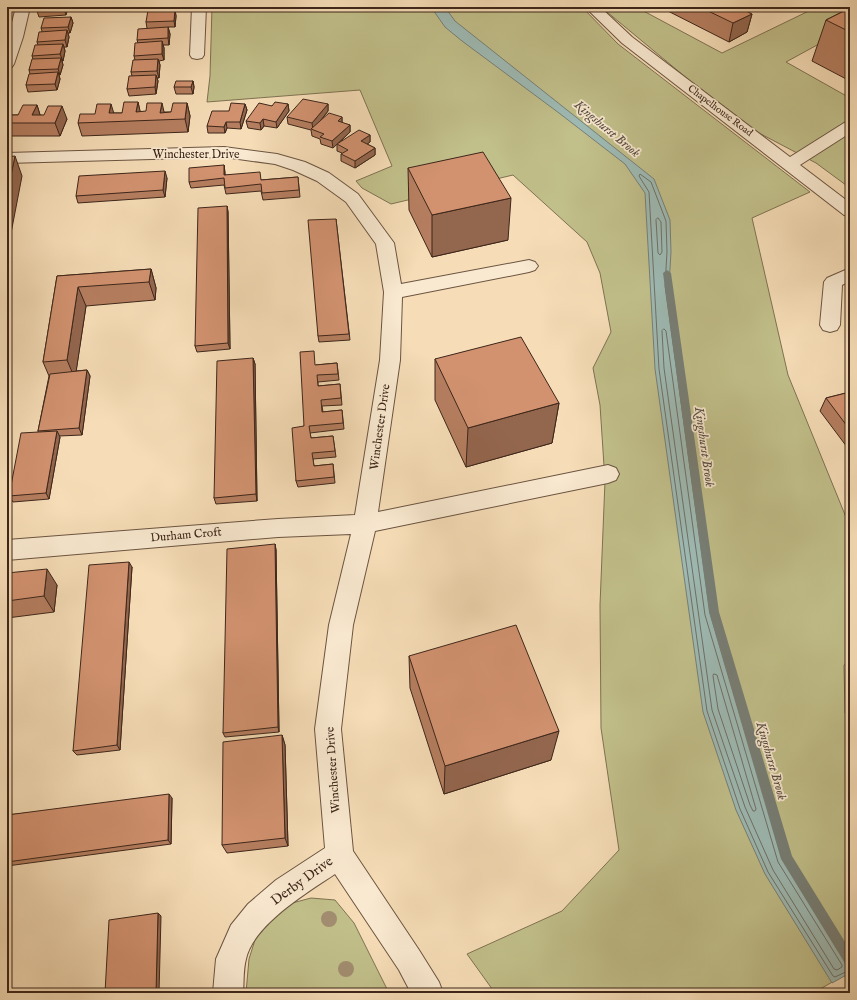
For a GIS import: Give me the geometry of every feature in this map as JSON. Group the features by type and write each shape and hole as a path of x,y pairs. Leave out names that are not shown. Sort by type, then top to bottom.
{"street":[{"path":"7,64 11,38 23,7"},
{"path":"197,54 200,7"},
{"name":"Chapelhouse Road","path":"592,7 627,40 850,211"},
{"path":"790,164 850,126"},
{"name":"Winchester Drive","path":"7,158 224,152 277,159 299,166 323,177 352,198 385,243 393,292 390,360 365,524 341,625 328,730 339,855 409,960 428,993"},
{"path":"393,292 529,266"},
{"path":"830,325 833,282 850,274"},
{"name":"Durham Croft","path":"7,550 278,528 365,524 608,474"},
{"name":"Derby Drive","path":"228,993 231,959 241,935 258,914 286,890 339,855"}],"shaded area":[{"path":"212,7 582,7 618,44 810,192 752,218 788,375 850,527 850,662 844,665 845,713 850,719 850,972 813,993 495,993 467,954 562,911 619,850 601,728 600,605 605,481 600,405 593,368 611,332 600,273 587,242 513,175 391,204 362,188 356,181 392,166 360,90 207,102 210,76"},
{"path":"601,7 636,7 722,53 817,7 850,7 850,27 786,62 850,98 850,188 816,163 759,133 689,80"},
{"path":"311,898 335,900 354,923 389,993 246,993 249,959 259,927 281,906"}],"water":[{"path":"431,7 445,7 455,21 654,179 670,220 671,252 669,285 714,612 787,859 850,961 850,973 832,983 765,874 736,810 703,712 655,369 645,193 625,164 462,41 445,27"}],"building":[{"path":"38,7 65,7 64,9 37,11"},
{"path":"700,7 738,7 752,14 733,23"},
{"path":"850,8 850,32 826,20"},
{"path":"175,9 174,21 146,22 148,10"},
{"path":"71,17 68,27 41,28 44,18"},
{"path":"168,27 168,38 137,40 138,29"},
{"path":"67,30 65,40 37,42 39,32"},
{"path":"162,41 162,54 134,56 135,43"},
{"path":"63,44 60,54 32,56 35,45"},
{"path":"61,58 58,69 29,70 32,59"},
{"path":"158,59 157,71 131,72 133,60"},
{"path":"58,72 55,84 26,85 29,74"},
{"path":"156,75 155,87 127,89 129,76"},
{"path":"176,81 193,81 191,87 174,87"},
{"path":"303,99 328,104 312,123 287,117"},
{"path":"124,102 138,102 136,112 146,111 147,103 162,103 160,113 171,112 173,103 187,103 185,119 78,123 80,114 95,114 97,104 111,104 109,113 122,113"},
{"path":"275,102 288,104 276,122 263,119 260,123 246,121 259,103 272,106"},
{"path":"231,103 245,104 240,122 226,122 224,127 207,126 212,111 229,111"},
{"path":"23,105 37,105 32,115 44,115 48,106 62,106 55,123 7,123 7,115 18,115"},
{"path":"329,113 342,117 338,121 350,125 332,141 320,137 324,134 311,129"},
{"path":"359,130 370,135 361,141 375,148 355,161 341,154 348,150 337,144"},
{"path":"483,152 511,198 432,215 408,168"},
{"path":"15,156 7,194 7,157"},
{"path":"224,165 224,175 260,172 261,180 298,177 299,190 262,193 261,184 225,188 224,178 189,182 189,168"},
{"path":"165,171 163,190 76,196 79,176"},
{"path":"227,206 228,343 195,346 198,208"},
{"path":"336,219 349,334 318,336 308,220"},
{"path":"151,269 149,282 78,287 67,360 43,362 57,276"},
{"path":"521,337 559,403 468,428 435,359"},
{"path":"314,351 315,365 337,363 338,374 317,375 318,386 340,384 341,398 321,400 322,412 342,410 343,423 309,426 311,438 333,436 335,451 312,453 314,466 333,464 334,477 296,481 292,428 304,426 300,352"},
{"path":"253,358 256,494 214,498 217,361"},
{"path":"87,370 79,428 38,431 50,374"},
{"path":"850,392 850,430 826,398"},
{"path":"57,431 46,493 9,496 21,433"},
{"path":"275,544 278,727 223,733 227,549"},
{"path":"129,562 117,745 73,751 89,565"},
{"path":"47,569 44,596 7,601 7,573"},
{"path":"516,625 559,731 445,766 409,656"},
{"path":"282,735 285,838 222,845 223,742"},
{"path":"169,794 168,840 7,862 7,815"},
{"path":"158,913 156,993 105,993 109,920"}],"waterway":[{"name":"Kingshurst Brook","path":"667,273 714,612 787,859 850,961"}]}
